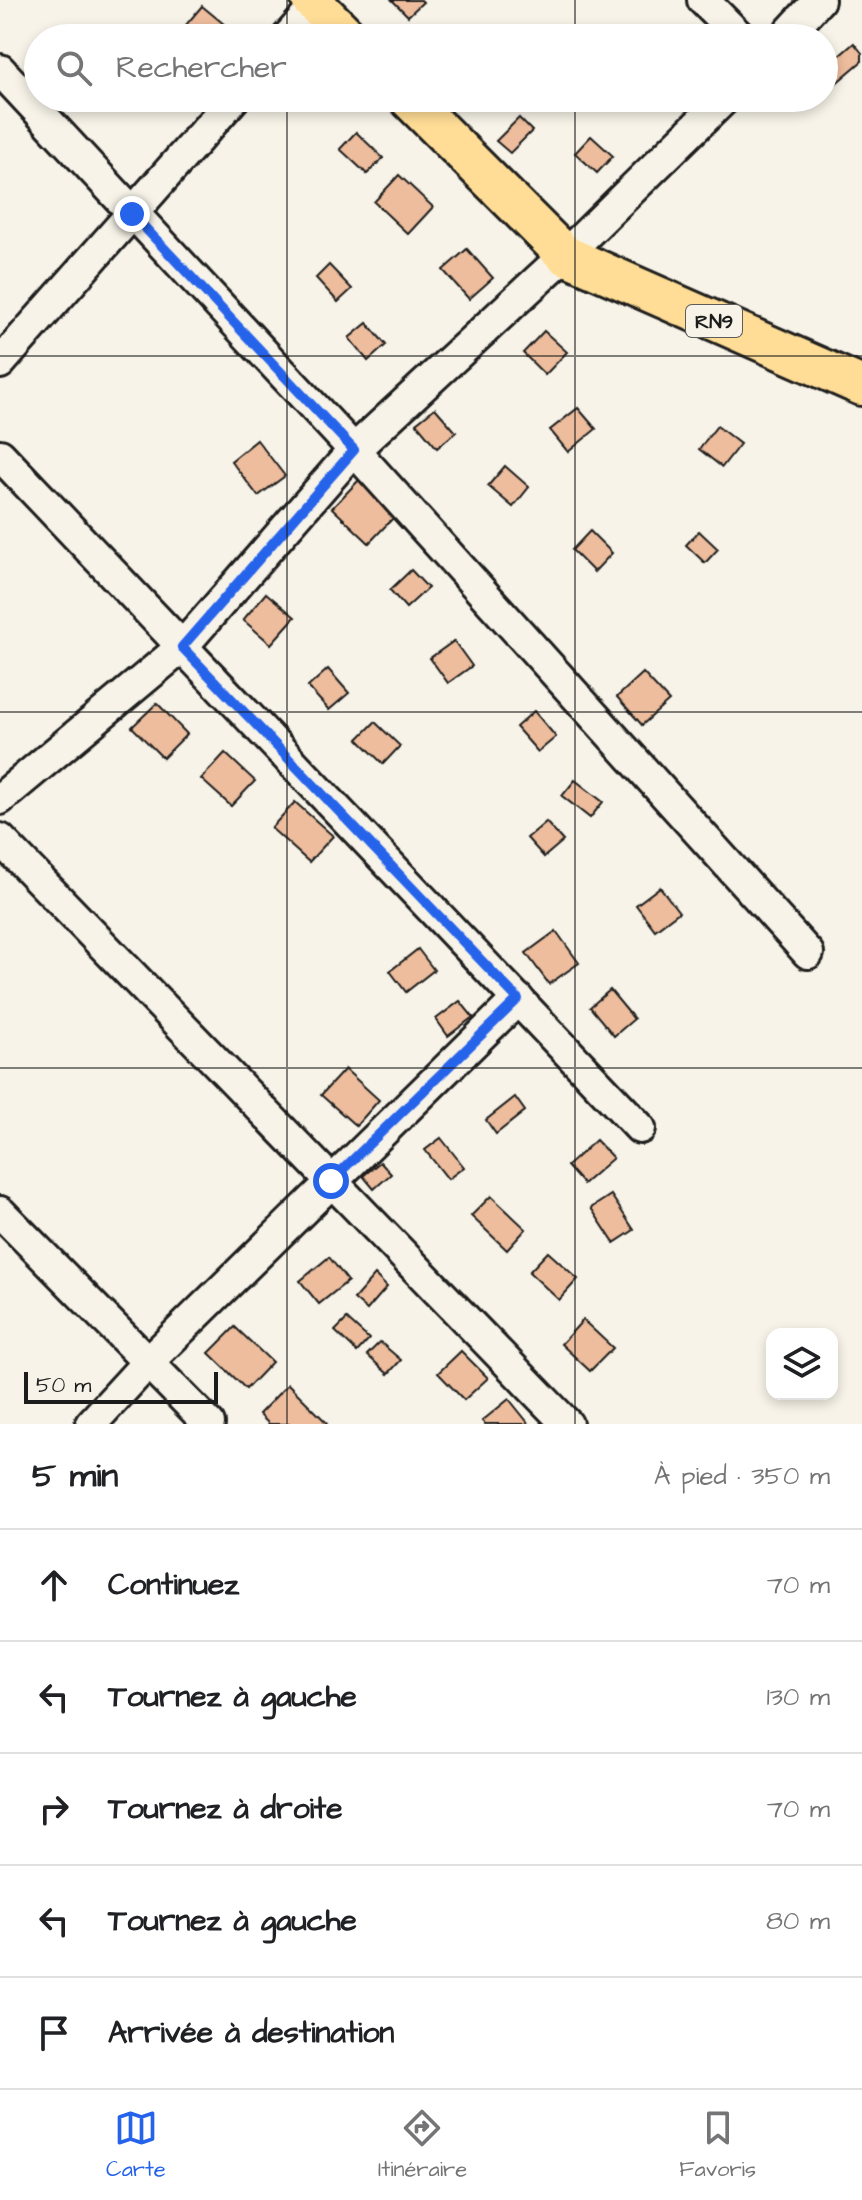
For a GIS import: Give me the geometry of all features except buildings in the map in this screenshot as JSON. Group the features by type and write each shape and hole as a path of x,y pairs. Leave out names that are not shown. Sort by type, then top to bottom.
{"main road":[{"path":"316,2 336,24"},
{"name":"RN9","path":"422,112 565,255 862,386"}],"street":[{"path":"703,0 727,24"},
{"path":"797,24 819,0"},
{"path":"298,24 316,2"},
{"path":"0,70 24,96"},
{"path":"38,112 354,450 808,953"},
{"path":"0,363 222,112"},
{"path":"0,799 182,647 354,450 565,255 711,112"},
{"path":"0,455 640,1128"},
{"path":"1,842 567,1424"},
{"path":"91,1424 147,1363 518,999"},
{"path":"0,1212 209,1424"}],"route":[{"path":"132,214 354,450 182,647 518,999 331,1181"}]}
